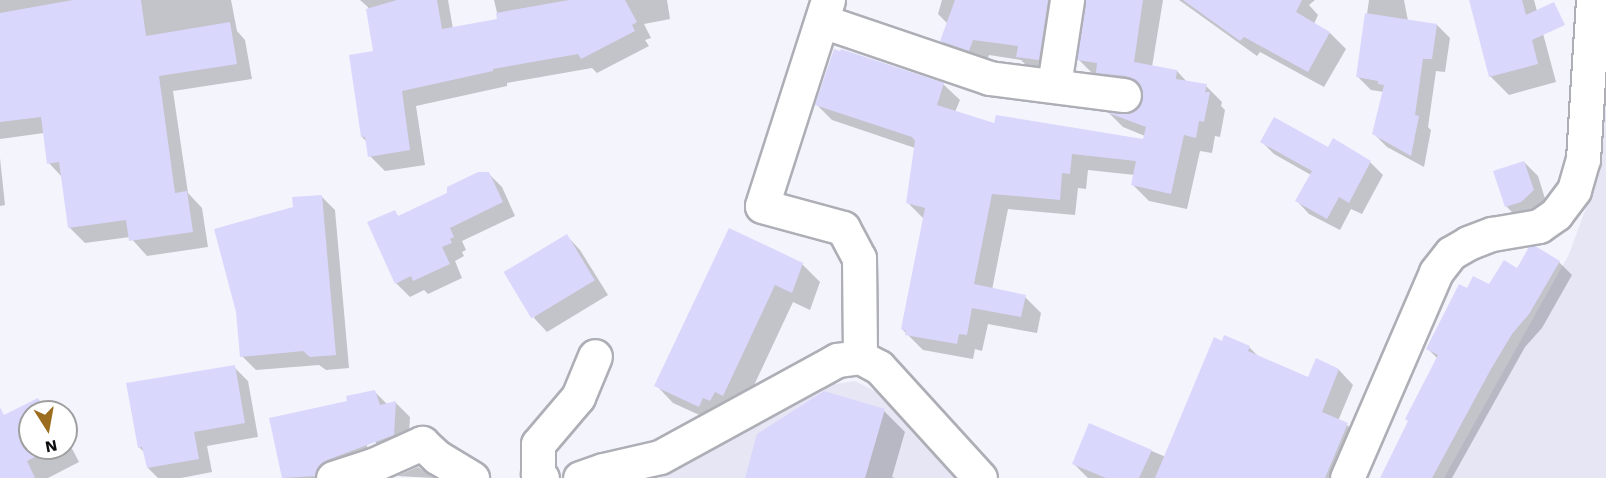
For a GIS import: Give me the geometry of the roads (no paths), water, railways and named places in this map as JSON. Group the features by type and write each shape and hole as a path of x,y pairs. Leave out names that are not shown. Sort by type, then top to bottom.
{"street":[{"path":"1054,85 1067,0"},
{"path":"1347,478 1436,272 1451,253 1468,243 1492,234 1539,226 1557,214 1574,190 1583,159 1593,0"},
{"path":"860,357 859,258 843,228 762,206 825,10 989,78 1124,95"},
{"path":"542,478 538,474 538,444 578,397 595,356"},
{"path":"580,478 603,470 660,458 837,360 860,357 879,367 980,478"},
{"path":"333,478 373,465 422,443 436,457 472,478"}]}
